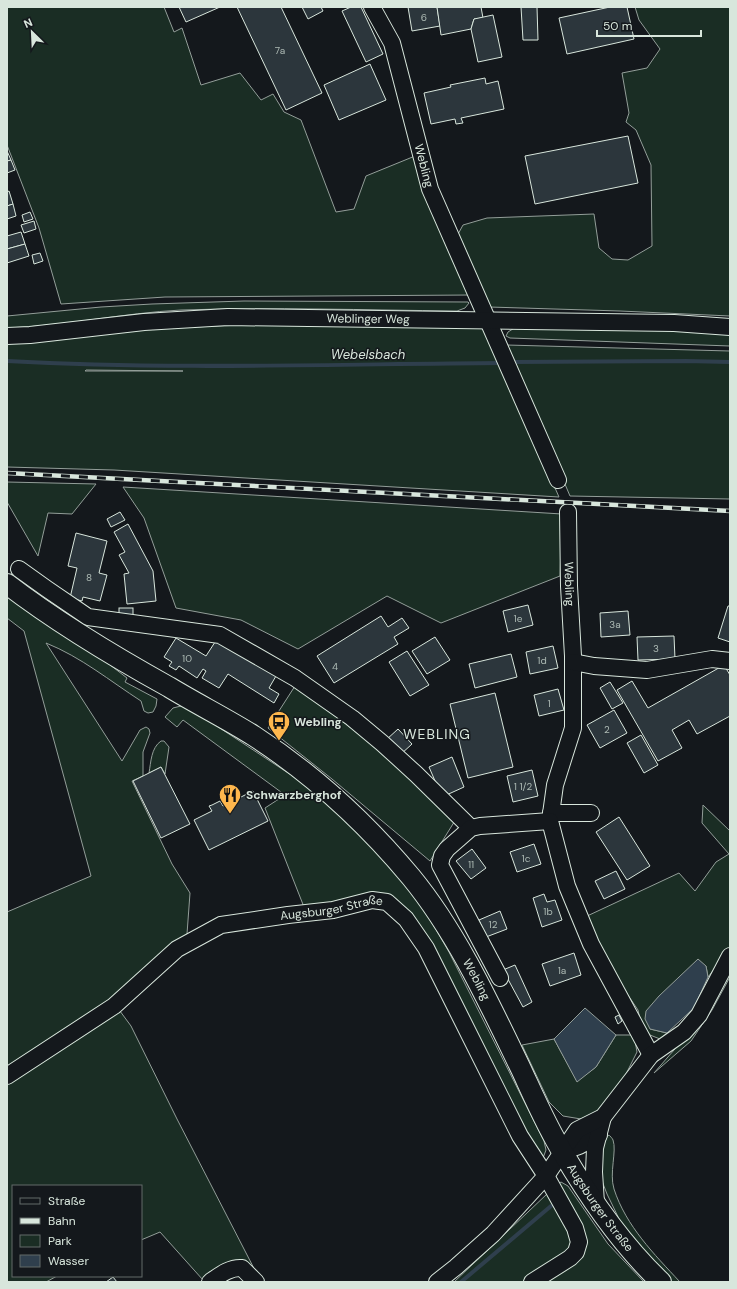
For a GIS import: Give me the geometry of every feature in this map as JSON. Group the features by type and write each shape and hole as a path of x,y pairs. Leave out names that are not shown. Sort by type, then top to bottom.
{"main road":[{"name":"Webling","path":"7,584 45,612 101,647 255,737 293,763 332,795 380,843 412,879 443,921 486,996 562,1152"},
{"name":"Augsburger Straße","path":"562,1152 596,1203 635,1255 661,1282"}],"street":[{"name":"Webling","path":"372,7 392,43 430,189 503,358 558,480"},
{"name":"Weblinger Weg","path":"7,336 30,335 144,322 228,317 674,323 730,327"},
{"name":"Webling","path":"568,512 569,586 573,662 573,728 555,785 551,817 567,886 591,944 651,1055"},
{"path":"19,569 47,590 88,617 220,635 295,678 352,718 410,768 471,828 591,813"},
{"path":"573,662 594,666 647,670 712,659 730,661"},
{"name":"Webling","path":"471,828 447,849 442,856 440,865 500,978"},
{"name":"Augsburger Straße","path":"7,1076 114,1006 177,949 221,925 333,910 372,900 387,902 406,919 426,948 520,1136 546,1176 575,1228 578,1236 578,1248 570,1258 532,1282"},
{"path":"596,1203 594,1172 595,1148 603,1117 651,1055 684,1032 699,1015 730,956"},
{"path":"562,1152 577,1130 603,1117"},
{"path":"562,1152 579,1146 599,1135"},
{"name":"Augsburger Straße","path":"437,1282 493,1234 546,1176 562,1152"},
{"path":"210,1282 221,1274 242,1268 256,1282"}],"green space":[{"path":"7,7 164,7 174,32 182,28 201,85 240,73 261,100 273,94 284,112 301,120 336,212 354,209 366,176 415,156 472,295 165,297 61,304 39,228 7,145"},
{"path":"635,7 730,7 730,316 489,307 457,236 463,225 487,218 594,214 599,248 612,259 628,260 652,246 651,165 636,130 626,122 629,113 622,73 647,68 660,49 639,20"},
{"path":"244,301 469,303 465,308 457,311 284,309 181,310 50,325 7,328 7,316 101,307"},
{"path":"243,325 482,327 502,367 559,497 114,470 7,467 7,344 140,329","holes":["86,370 183,371 85,371"]},
{"path":"516,327 624,328 730,333 730,346 510,338 506,336 508,332"},
{"path":"506,345 730,351 730,499 570,496"},
{"path":"7,482 96,484 72,514 48,513 38,556 7,502"},
{"path":"123,487 562,514 560,576 441,623 387,596 298,649 241,620 176,608 144,518"},
{"path":"7,594 92,651 127,678 125,682 157,699 153,712 148,713 144,711 141,701 83,662 46,643 122,761 140,730 146,727 149,729 150,733 143,752 143,776 132,781 172,864 190,893 187,934 110,1004 7,1071 7,912 91,876 24,631 7,618"},
{"path":"295,686 387,755 456,819 430,861 268,728"},
{"path":"185,705 323,796 377,850 421,904 449,952 544,1141 546,1150 543,1158 534,1151 396,901 304,907 265,808 285,795 183,720 177,727 165,717 173,708"},
{"path":"161,741 164,741 169,747 165,774 161,767 149,773 153,751"},
{"path":"703,805 730,831 730,949 708,977 706,966 650,1029 667,1033 660,1039 650,1035 641,1024 638,1010 613,973 585,917 679,873 695,891 716,862 729,854 702,823"},
{"path":"730,965 730,977 712,1010 691,1041 654,1073 681,1042"},
{"path":"117,1007 131,1026 261,1282 244,1263 239,1261 233,1261 216,1269 203,1280 160,1232 142,1240 142,1185 12,1185 12,1277 55,1277 46,1282 7,1282 7,1081"},
{"path":"616,1035 634,1035 637,1052 620,1086 598,1111 581,1119 563,1116 549,1102 522,1045 554,1039 577,1081 596,1067"},
{"path":"609,1135 613,1139 614,1145 612,1176 614,1189 619,1202 633,1227 642,1239 680,1282 668,1282 624,1229 607,1194 600,1176 599,1165 605,1138"},
{"path":"561,1182 568,1186 608,1244 644,1282 541,1282 577,1260 558,1184"},
{"path":"547,1194 572,1230 572,1250 524,1282 454,1282"}],"water":[{"path":"698,959 706,966 708,977 694,1008 667,1033 650,1029 645,1019 646,1011 659,996"},
{"path":"585,1008 616,1035 596,1067 577,1082 554,1039"}],"building":[{"path":"179,7 220,7 186,22"},
{"path":"237,7 281,7 322,93 286,110"},
{"path":"302,7 321,7 323,11 308,19"},
{"path":"351,7 361,7 383,54 366,62 342,11"},
{"path":"408,7 437,7 440,26 412,31"},
{"path":"437,7 481,7 483,18 474,19 471,29 441,35"},
{"path":"521,7 537,7 538,40 523,40"},
{"path":"610,7 627,7 634,39 567,54 559,18"},
{"path":"493,15 502,57 478,62 471,29 474,19"},
{"path":"370,64 386,100 339,120 324,85"},
{"path":"485,78 486,84 498,81 504,109 461,118 463,123 456,124 455,119 431,124 424,93 451,87 450,85"},
{"path":"628,136 638,183 535,204 525,156"},
{"path":"7,151 11,160 7,161"},
{"path":"11,160 15,170 7,173 7,161"},
{"path":"9,191 13,204 7,206 7,192"},
{"path":"13,204 16,216 7,219 7,206"},
{"path":"30,212 33,219 24,222 22,215"},
{"path":"34,221 36,229 24,233 21,225"},
{"path":"21,232 25,244 7,249 7,236"},
{"path":"25,244 29,256 7,263 7,249"},
{"path":"40,253 43,261 34,264 32,255"},
{"path":"120,512 125,520 111,527 107,519"},
{"path":"128,524 153,571 156,601 127,604 124,574 129,573 119,555 125,552 114,532"},
{"path":"76,533 107,541 99,573 107,575 100,601 83,597 82,601 70,598 77,568 68,566"},
{"path":"528,605 533,625 508,632 503,611"},
{"path":"728,606 730,606 730,642 718,638"},
{"path":"119,608 133,608 133,617 119,617"},
{"path":"628,611 630,635 601,637 600,613"},
{"path":"381,616 388,627 402,618 409,628 394,637 398,644 334,683 317,656"},
{"path":"674,636 675,659 638,660 637,637"},
{"path":"435,637 450,660 427,674 412,651"},
{"path":"176,638 206,656 217,639 276,676 269,688 279,694 274,703 228,674 219,688 202,678 206,671 203,669 197,678 179,666 176,670 169,666 172,662 164,657"},
{"path":"553,646 558,668 530,674 526,652"},
{"path":"407,651 429,685 410,696 389,662"},
{"path":"511,654 517,677 475,688 469,664"},
{"path":"724,665 730,675 730,716 697,734 689,720 672,730 682,748 658,761 617,690 632,681 648,708"},
{"path":"610,682 623,703 612,709 600,688"},
{"path":"558,689 564,710 539,716 534,695"},
{"path":"495,693 513,767 468,778 450,704"},
{"path":"614,710 627,733 600,748 587,725"},
{"path":"398,729 412,744 400,755 386,740"},
{"path":"641,735 658,765 644,773 627,743"},
{"path":"452,757 464,787 442,797 429,767"},
{"path":"161,767 190,824 161,838 133,781"},
{"path":"532,770 538,796 513,802 507,776"},
{"path":"253,791 268,821 209,850 194,820 212,811 209,806 220,801 223,806"},
{"path":"619,817 650,866 627,880 596,832"},
{"path":"534,844 541,864 517,872 510,852"},
{"path":"472,849 486,868 471,879 456,861"},
{"path":"616,871 625,889 604,899 595,881"},
{"path":"544,894 547,902 555,900 562,920 542,927 533,898"},
{"path":"500,911 507,929 486,937 479,920"},
{"path":"574,953 581,975 550,986 542,964"},
{"path":"515,965 532,1002 523,1007 503,970"},
{"path":"619,1015 622,1021 618,1024 615,1017"},
{"path":"113,1277 117,1282 106,1282"}],"waterway":[{"name":"Webelsbach","path":"7,361 69,364 193,366 502,363"},
{"name":"Webelsbach","path":"511,362 730,362"},
{"path":"461,1282 551,1206"}],"railway":[{"path":"7,473 730,511"}],"place":[{"name":"Webling","path":"279,742"},
{"name":"Schwarzberghof","path":"230,814"}],"district":[{"name":"WEBLING","path":"437,734"}]}
